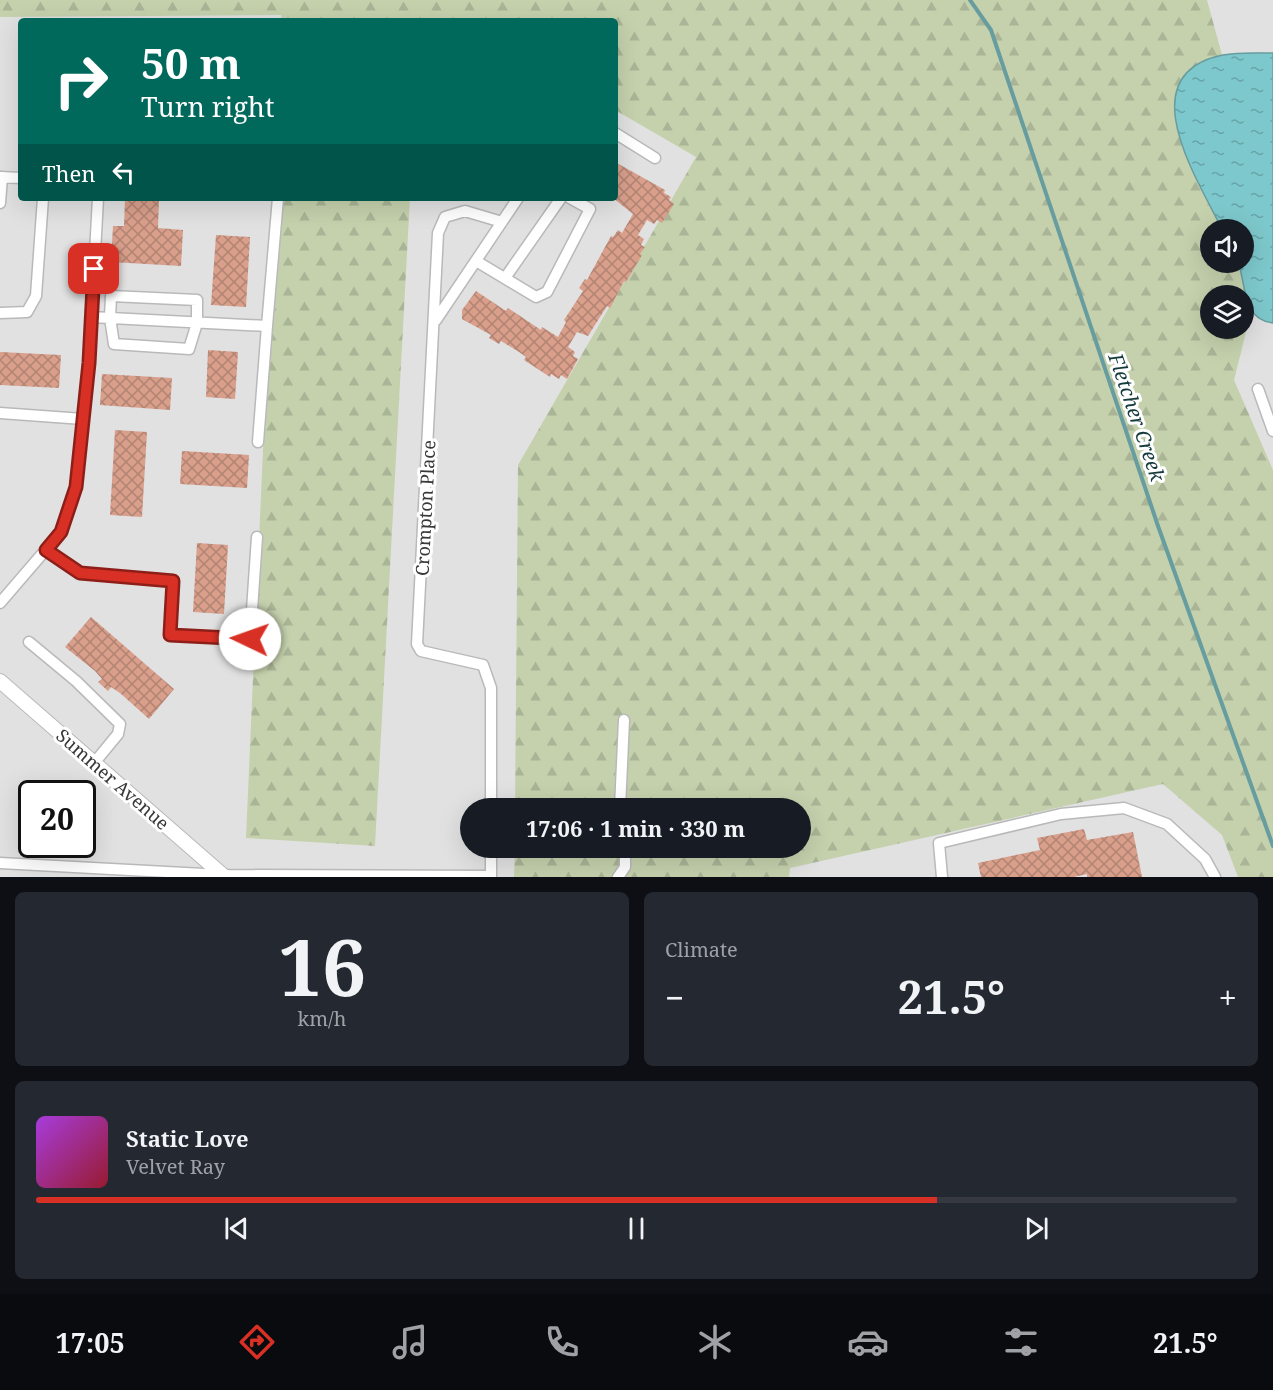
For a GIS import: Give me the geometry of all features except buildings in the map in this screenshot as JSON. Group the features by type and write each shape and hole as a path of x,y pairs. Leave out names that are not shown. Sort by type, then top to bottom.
{"main road":[{"name":"Summer Avenue","path":"0,681 224,876"}],"street":[{"path":"618,135 655,158"},
{"path":"0,203 1,177 18,178"},
{"path":"0,313 27,312 36,296 43,201"},
{"path":"0,603 61,532 76,487 91,317 98,201"},
{"path":"258,442 278,201"},
{"path":"436,321 516,201"},
{"path":"505,278 559,201"},
{"path":"476,261 536,297 546,292 590,209 575,201"},
{"name":"Crompton Place","path":"491,798 491,688 483,665 429,654 421,651 417,644 436,321 438,233 445,217 465,211 502,222"},
{"path":"111,296 197,300 197,323 189,350 114,344 110,318 111,296"},
{"path":"91,317 267,326"},
{"path":"1258,389 1273,431"},
{"path":"0,413 83,419"},
{"path":"46,550 80,573 173,581 170,635 250,639 257,537"},
{"path":"28,642 76,681 120,724 118,734 95,762"},
{"path":"620,798 624,720"},
{"path":"942,877 939,843 1061,814 1124,808 1167,824 1205,859 1215,877"},
{"path":"0,863 224,876 491,876 491,858"},
{"path":"618,877 625,867 625,858"}],"green space":[{"path":"0,0 1207,0 1222,55 1197,65 1185,152 1217,219 1200,219 1200,273 1242,273 1245,285 1200,285 1200,339 1244,339 1234,380 1273,470 1273,877 1238,877 1222,835 1163,784 790,868 789,877 514,877 515,858 811,858 811,798 515,798 518,465 696,157 618,112 618,18 282,18 281,15 0,17"},
{"path":"274,201 410,201 375,846 246,838"}],"water":[{"path":"1273,53 1273,323 1254,314 1254,285 1244,285 1241,273 1254,273 1254,219 1217,219 1187,157 1178,131 1175,105 1179,83 1195,66 1223,55"}],"waterway":[{"name":"Fletcher Creek","path":"970,0 991,30 1158,526 1273,846"}],"route":[{"path":"94,269 89,363 76,487 61,532 46,550 80,573 173,581 170,635 250,639"}]}
